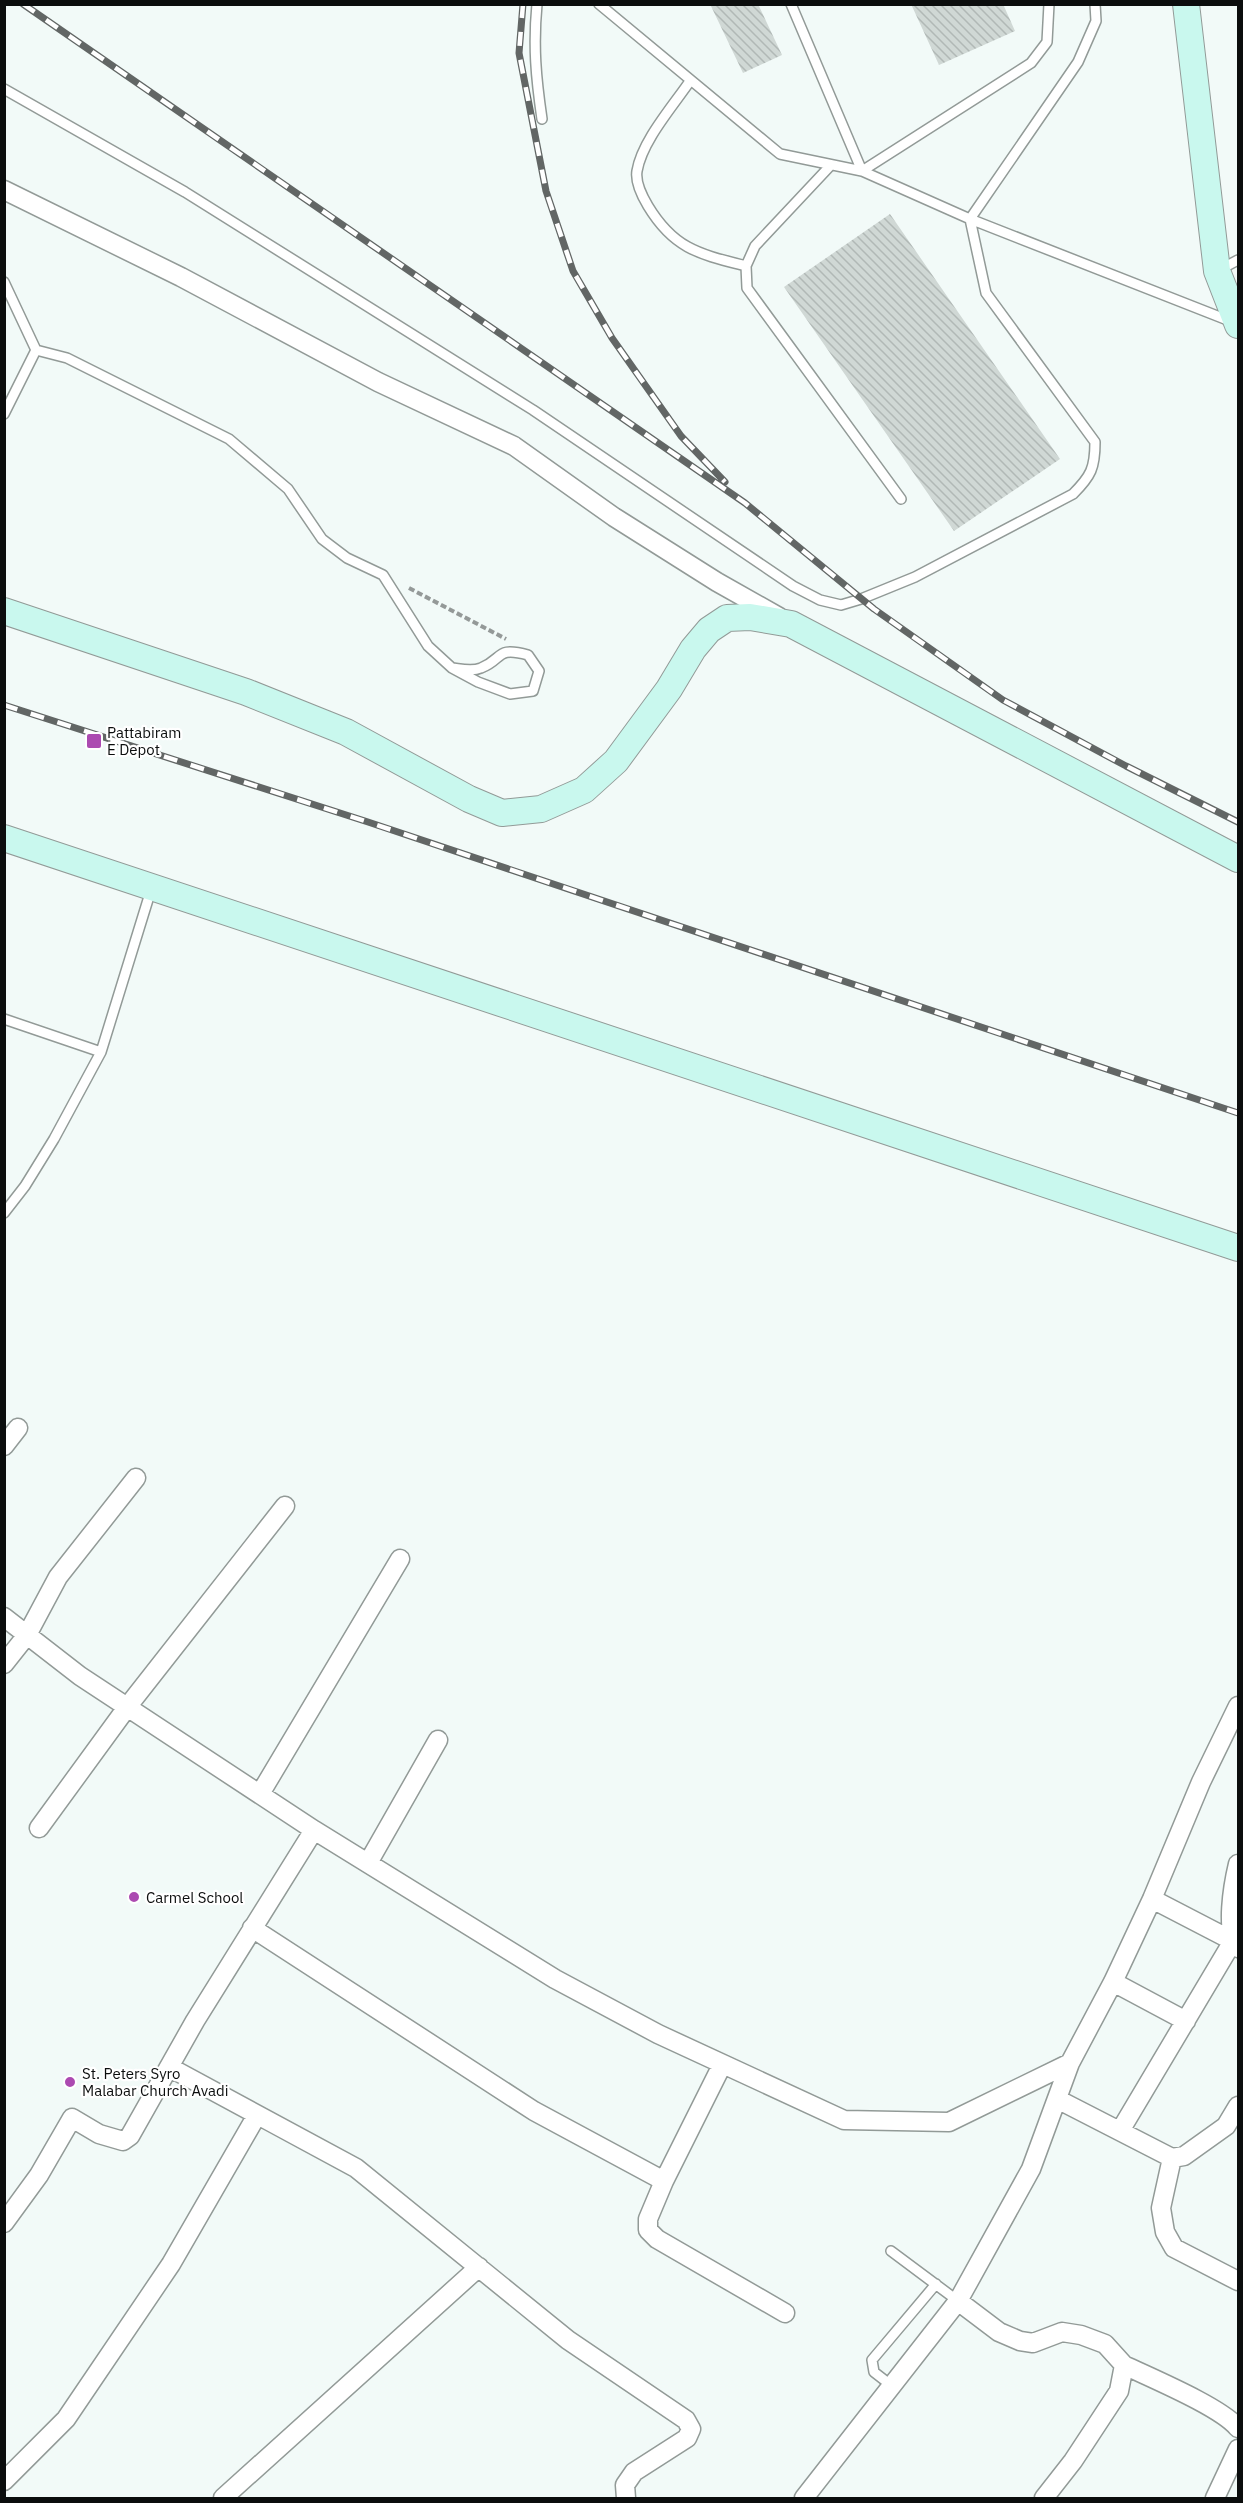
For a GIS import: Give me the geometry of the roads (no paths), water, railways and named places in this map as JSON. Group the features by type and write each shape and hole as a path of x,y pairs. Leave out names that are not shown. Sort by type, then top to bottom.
{"street":[{"path":"1186,4 1238,324"},
{"path":"4,190 181,277 378,382 514,446 614,517 717,582 791,624 1239,859"},
{"path":"4,611 246,692 346,732 469,800 502,813 541,809 584,790 616,761 669,689 693,649 710,630 727,618 750,617 791,624"},
{"path":"4,838 1239,1248"},
{"path":"4,1446 18,1428"},
{"path":"4,1664 27,1635 58,1577 136,1478"},
{"path":"39,1828 128,1706 285,1506"},
{"path":"260,1794 400,1559"},
{"path":"4,1617 81,1676 314,1830 555,1979 723,2065 844,2120 949,2122 1070,2063"},
{"path":"804,2499 958,2301 1031,2169 1070,2063 1113,1982 1152,1899 1201,1782 1239,1706"},
{"path":"368,1863 438,1740"},
{"path":"4,2223 39,2175 72,2118 99,2134 123,2141 130,2136 252,1928 314,1830"},
{"path":"1120,2132 1186,2021 1236,1945 1232,1890 1239,1864"},
{"path":"1152,1899 1236,1945"},
{"path":"252,1928 534,2111 664,2181"},
{"path":"1113,1982 1186,2021"},
{"path":"723,2065 664,2181 648,2219 648,2230 657,2239 785,2313"},
{"path":"169,2067 357,2168 568,2340 686,2420 691,2429 687,2438 634,2472 625,2485 626,2499"},
{"path":"1057,2099 1172,2158 1184,2156 1232,2130 1239,2106"},
{"path":"4,2481 66,2419 171,2264 257,2115"},
{"path":"1172,2158 1161,2208 1165,2232 1174,2248 1239,2281"},
{"path":"223,2499 479,2267"},
{"path":"958,2301 999,2332 1020,2341 1033,2343 1062,2332 1081,2335 1105,2344 1124,2365 1210,2408 1234,2422 1239,2428"},
{"path":"1044,2499 1074,2461 1119,2391 1124,2365"},
{"path":"1215,2499 1239,2449"}],"lane":[{"path":"537,4 534,69 542,119"},
{"path":"598,4 780,154 862,171 970,219 1238,324"},
{"path":"790,4 862,171"},
{"path":"862,171 1031,63 1047,42 1049,4"},
{"path":"4,89 185,192 523,404 793,586 820,600 841,605 915,577 1073,494 1087,480 1095,462 1095,442 986,292 976,256 970,219 1078,62 1096,21 1095,4"},
{"path":"690,81 654,132 640,159 636,174 640,193 659,224 674,239 701,255 746,266"},
{"path":"831,165 755,246 746,266 747,288 901,499"},
{"path":"4,282 36,350"},
{"path":"4,414 36,350"},
{"path":"36,350 67,358 230,439 288,489 322,539 347,558 383,575 428,646 452,668 478,682 510,694 532,691 539,671 528,655 506,652 480,669 452,668"},
{"path":"4,1213 25,1186 54,1139 101,1052 152,887"},
{"path":"4,1019 101,1052"},
{"path":"891,2251 958,2301"},
{"path":"892,2386 874,2372 872,2360 936,2284"}],"railway":[{"path":"23,4 745,503 874,609 1003,700 1126,766 1238,822"},
{"path":"523,4 519,53 546,191 573,271 612,338 681,436 725,482"},
{"path":"4,705 368,822 1238,1113"}],"place":[{"name":"Pattabiram E Depot","path":"94,741"},
{"name":"Carmel School","path":"134,1897"},
{"name":"St. Peters Syro Malabar Church Avadi","path":"70,2082"}]}
